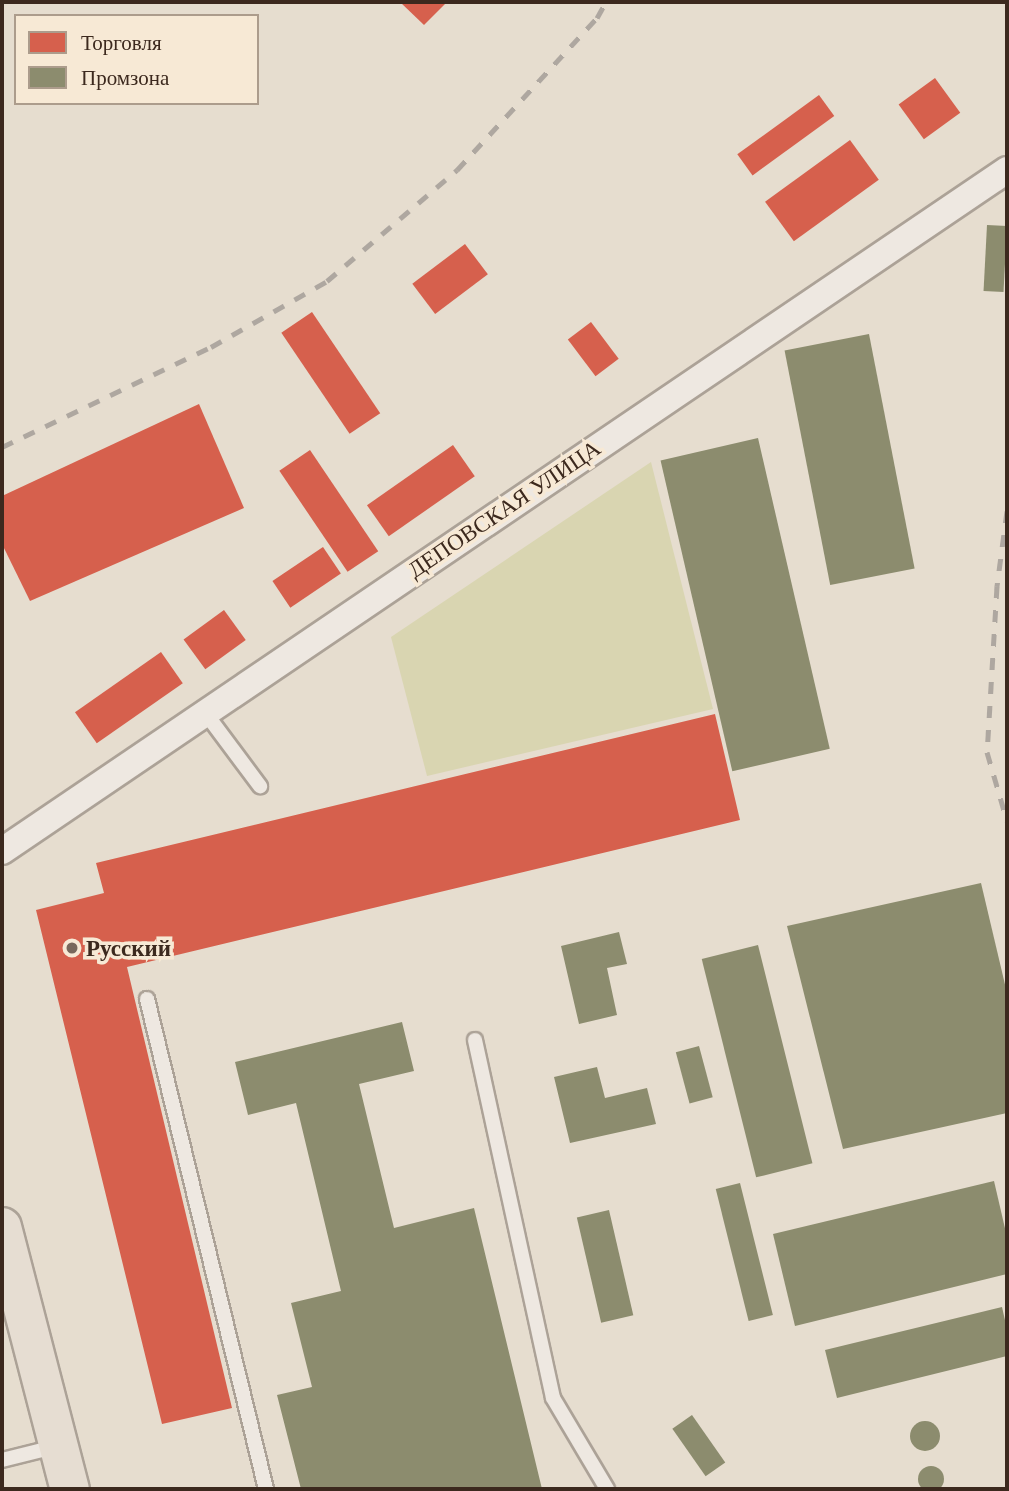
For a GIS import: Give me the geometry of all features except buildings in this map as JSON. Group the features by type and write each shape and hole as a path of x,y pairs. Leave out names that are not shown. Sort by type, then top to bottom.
{"main road":[{"path":"2,1227 71,1489"}],"street":[{"name":"ДЕПОВСКАЯ УЛИЦА","path":"2,851 204,711 1007,170"}],"lane":[{"path":"204,711 260,786"},
{"path":"147,999 266,1489"},
{"path":"475,1040 553,1398 607,1489"},
{"path":"2,1460 60,1445"}],"shaded area":[{"path":"651,462 713,709 427,776 391,637"}],"railway":[{"path":"2,447 211,347 327,281 457,170 597,18 606,2"},
{"path":"1007,511 997,586 987,752 1007,821"}],"place":[{"name":"Русский","path":"72,948"}]}
